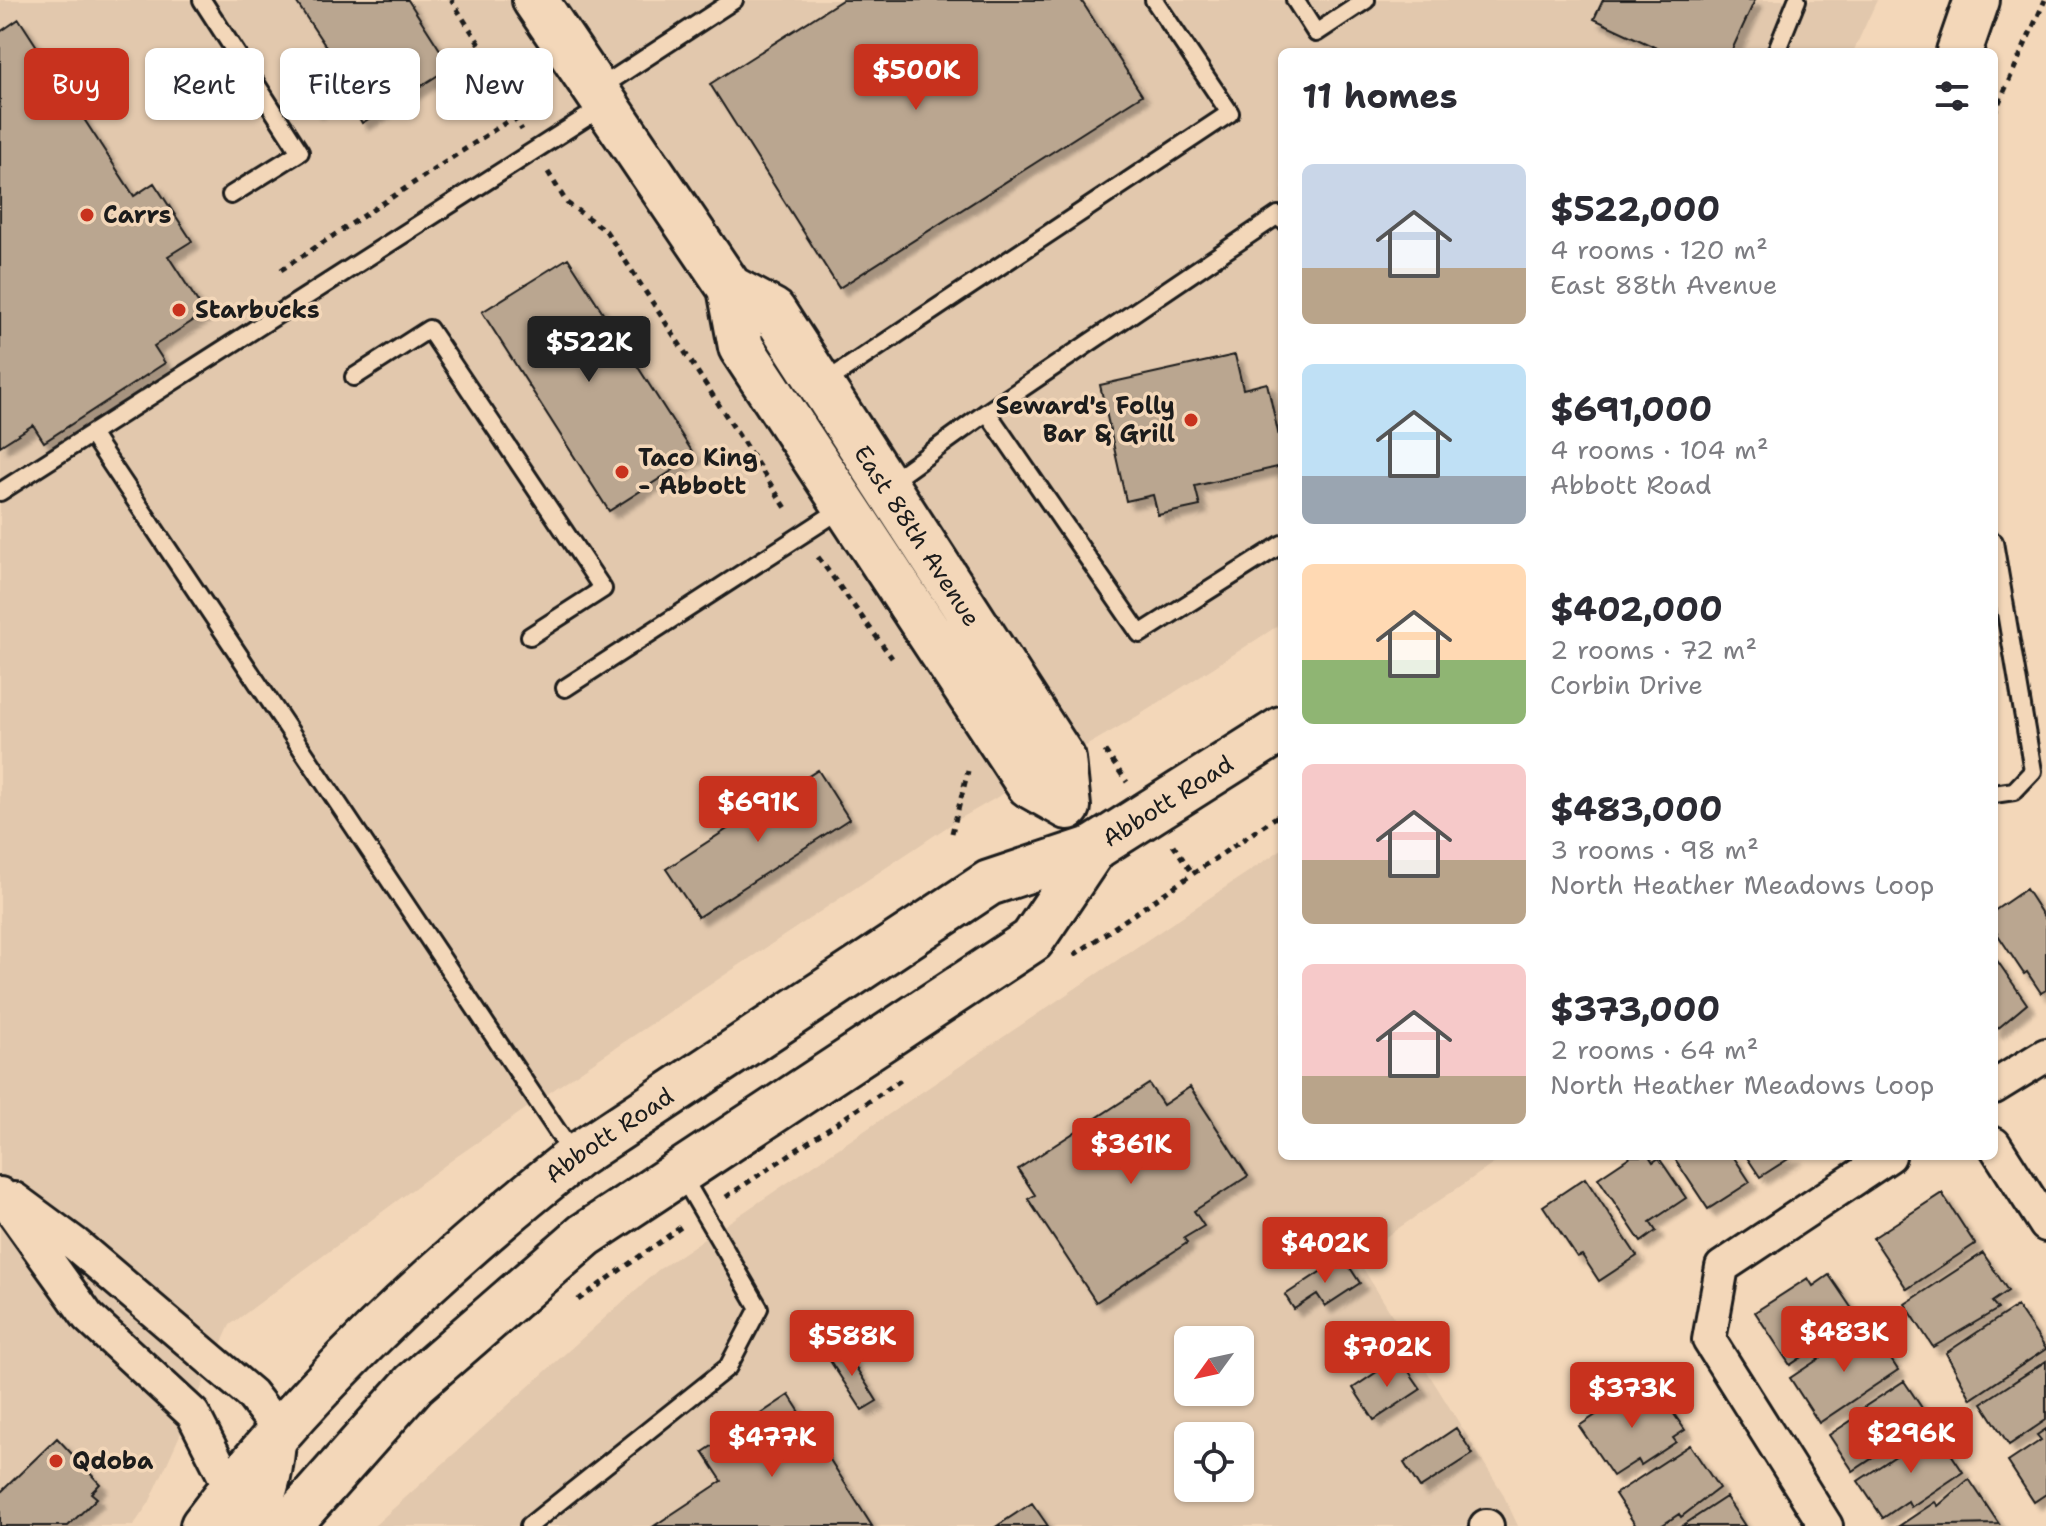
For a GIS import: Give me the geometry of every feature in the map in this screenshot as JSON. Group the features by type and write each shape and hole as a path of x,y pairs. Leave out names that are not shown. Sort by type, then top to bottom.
{"main road":[{"name":"East 88th Avenue","path":"535,0 730,288 741,347 1029,785 1068,807"},
{"path":"1960,48 1977,0"},
{"name":"East 88th Avenue","path":"730,288 773,311 1063,759 1068,807 1094,848"},
{"name":"Abbott Road","path":"276,1432 399,1307 510,1208 575,1157 989,883 1094,848 1278,732"},
{"name":"Abbott Road","path":"288,1526 414,1384 585,1235 1032,940 1094,848"},
{"path":"203,1526 238,1508 254,1515 269,1481 276,1432"}],"street":[{"path":"1998,1085 2046,1055"},
{"path":"1998,1150 2046,1225"},
{"path":"1826,1526 1709,1340 1722,1267 1883,1160"},
{"path":"0,1192 75,1244 251,1394 276,1432"},
{"path":"0,1192 88,1317 193,1414 238,1508"}],"lane":[{"path":"202,0 300,152 231,195"},
{"path":"0,492 599,98 734,0"},
{"path":"819,386 1230,113 1154,0"},
{"path":"1295,0 1316,33 1366,0"},
{"path":"1778,48 1797,0"},
{"path":"884,486 987,412 1278,215"},
{"path":"354,377 429,329 603,589 530,636"},
{"path":"987,412 1140,634 1278,547"},
{"path":"91,434 575,1157"},
{"path":"565,688 846,506"},
{"path":"1998,565 2033,771 2014,791 1998,793"},
{"path":"529,1526 728,1367 759,1308 680,1172"}],"path":[{"path":"281,270 514,117 496,69 451,0"},
{"path":"1998,105 2045,0"},
{"path":"1064,963 1278,816"},
{"path":"567,1308 911,1073"}],"shaded area":[{"path":"0,0 1877,0 1855,48 1278,48 1278,626 1141,714 956,821 585,1068 456,1157 230,1325 149,1503 133,1526 0,1526"},
{"path":"1278,852 1278,1160 1499,1160 1356,1257 1502,1492 1518,1526 374,1526 658,1270"}],"building":[{"path":"295,0 408,0 439,48 436,48 436,76 420,87 420,48 327,48"},
{"path":"842,0 1081,0 1142,95 839,288 710,84"},
{"path":"1603,0 1755,0 1733,48 1656,48 1594,19"},
{"name":"Carrs","path":"19,19 38,48 24,48 24,120 85,120 134,196 154,183 192,241 168,256 205,313 154,346 165,363 44,442 33,425 0,446 0,32"},
{"path":"568,258 695,456 609,511 482,312"},
{"name":"Seward's Folly Bar & Grill","path":"1235,355 1243,389 1267,383 1278,432 1278,467 1195,486 1200,506 1158,515 1153,495 1126,501 1100,385"},
{"path":"818,770 849,819 698,917 666,869"},
{"path":"2026,889 2046,920 2046,990 2041,993 1998,935 1998,908"},
{"path":"1998,962 2027,1004 1998,1028"},
{"path":"1149,1084 1163,1105 1190,1087 1248,1176 1194,1211 1204,1226 1184,1238 1187,1243 1096,1302 1028,1199 1035,1195 1018,1169"},
{"path":"1625,1160 1660,1160 1686,1198 1650,1222 1656,1231 1641,1242 1598,1178"},
{"path":"1676,1160 1736,1160 1750,1182 1708,1209"},
{"path":"1749,1160 1787,1160 1760,1177"},
{"path":"1585,1178 1637,1256 1599,1281 1582,1255 1577,1257 1543,1206"},
{"path":"1942,1193 1975,1244 1907,1289 1873,1238"},
{"path":"1983,1253 2008,1291 1992,1302 1998,1309 1933,1347 1905,1304"},
{"path":"1343,1257 1360,1283 1325,1306 1317,1294 1294,1309 1285,1295"},
{"path":"1829,1275 1859,1319 1790,1365 1755,1312 1808,1278 1813,1286"},
{"path":"2017,1306 2046,1349 1971,1399 1946,1353"},
{"path":"1869,1326 1898,1370 1819,1423 1790,1378"},
{"path":"843,1347 877,1401 862,1410 827,1356"},
{"path":"1399,1357 1421,1389 1374,1420 1353,1388"},
{"path":"2046,1361 2046,1420 2009,1445 1982,1403"},
{"path":"1904,1381 1930,1420 1853,1471 1829,1435 1855,1418 1852,1415"},
{"path":"1643,1384 1655,1402 1662,1397 1685,1430 1673,1438 1676,1442 1641,1465 1638,1460 1613,1476 1579,1426"},
{"path":"789,1395 872,1526 654,1526 722,1481 703,1452"},
{"path":"1456,1428 1473,1454 1420,1488 1404,1463"},
{"path":"2046,1429 2046,1494 2034,1502 2008,1462 2041,1440 2037,1435"},
{"path":"1935,1430 1963,1472 1911,1507 1908,1501 1883,1518 1858,1481"},
{"name":"Qdoba","path":"57,1438 100,1484 91,1493 97,1498 68,1526 0,1526 0,1493"},
{"path":"1690,1445 1719,1488 1681,1517 1679,1514 1661,1526 1636,1526 1615,1494"},
{"path":"1969,1479 1999,1524 1899,1526 1935,1502 1938,1506"},
{"path":"1726,1497 1745,1526 1682,1526"},
{"path":"1032,1503 1048,1526 997,1526"}],"place":[{"name":"Carrs","path":"87,215"},
{"name":"Starbucks","path":"179,310"},
{"name":"Seward's Folly Bar & Grill","path":"1191,420"},
{"name":"Taco King - Abbott","path":"622,472"},
{"name":"Qdoba","path":"56,1461"}]}
